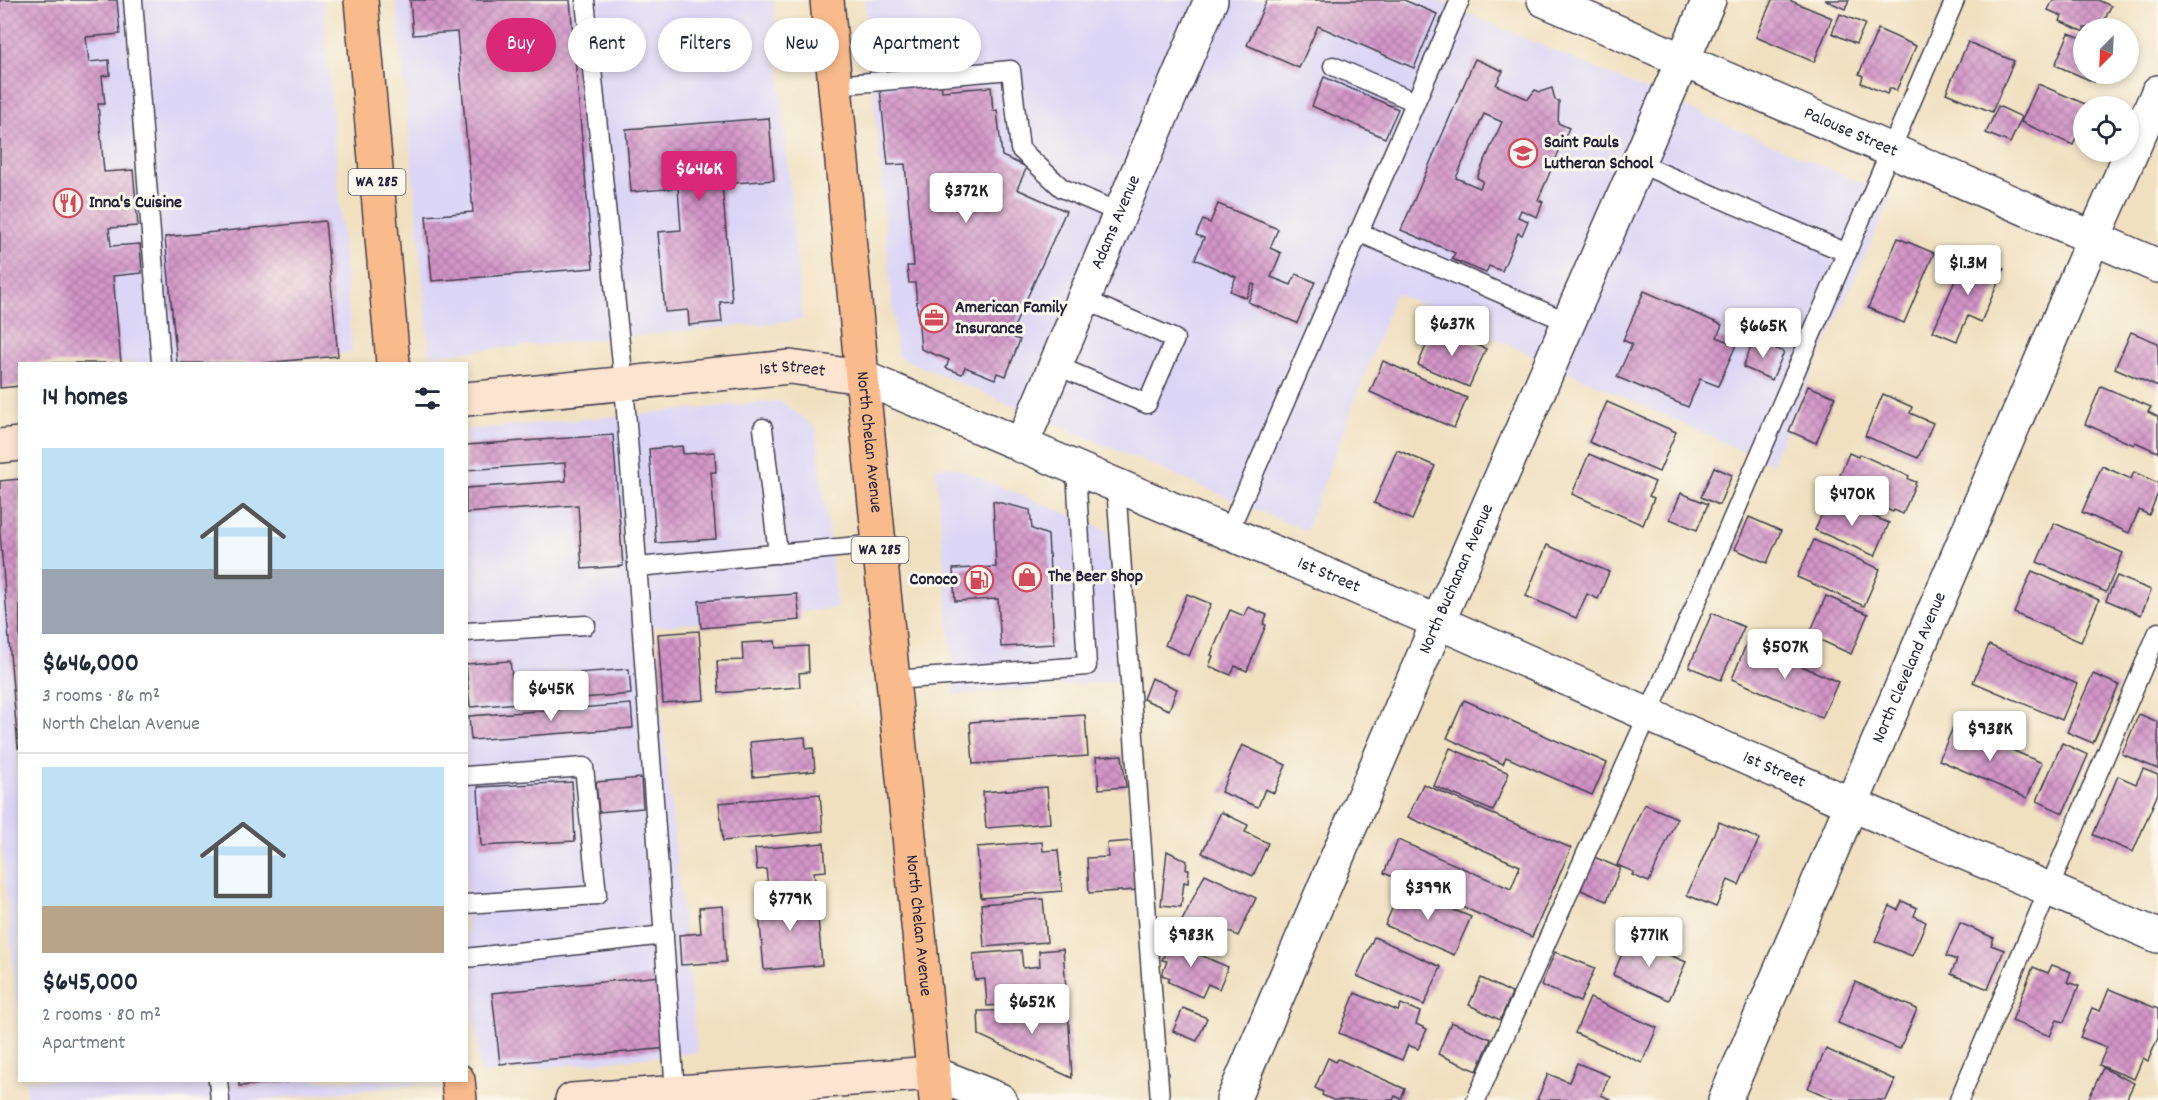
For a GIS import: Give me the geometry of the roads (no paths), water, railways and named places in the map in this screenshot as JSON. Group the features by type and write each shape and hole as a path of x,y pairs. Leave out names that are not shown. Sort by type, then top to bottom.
{"main road":[{"name":"WA 285","path":"361,0 393,362"},
{"name":"North Chelan Avenue","path":"827,0 862,377 935,1086"},
{"path":"458,1082 460,1100"}],"street":[{"name":"Adams Avenue","path":"1021,446 1211,0"},
{"name":"Palouse Street","path":"1544,0 2158,266"},
{"name":"North Buchanan Avenue","path":"1233,1100 1709,0"},
{"name":"North Cleveland Avenue","path":"1725,1100 2158,92"},
{"name":"1st Street","path":"468,399 790,367 862,377 1438,622 1853,805 2158,936"},
{"path":"0,446 18,444"},
{"path":"572,1100 675,1092 935,1086 1000,1100"}],"lane":[{"path":"133,0 161,362"},
{"path":"585,0 624,383 675,1092"},
{"path":"1228,533 1460,0"},
{"path":"1476,1100 1648,715 1955,0"},
{"path":"1333,66 1415,102"},
{"path":"835,85 1011,70 1020,149 1062,188 1120,213"},
{"path":"1638,163 1847,253"},
{"path":"1358,232 1569,322"},
{"path":"1055,365 1147,404 1175,339 1083,299"},
{"path":"763,428 778,554"},
{"path":"893,680 1087,666 1076,469"},
{"path":"1116,486 1160,1100"},
{"path":"638,567 879,544"},
{"path":"468,632 585,625"},
{"path":"1959,1100 2158,632"},
{"path":"468,776 584,767 597,895 468,904"},
{"path":"468,958 664,934"},
{"path":"219,1082 220,1100"}],"place":[{"name":"Saint Pauls Lutheran School","path":"1523,153"},
{"name":"Inna's Cuisine","path":"68,203"},
{"name":"American Family Insurance","path":"934,318"},
{"name":"The Beer Shop","path":"1027,577"},
{"name":"Conoco","path":"979,580"}]}
